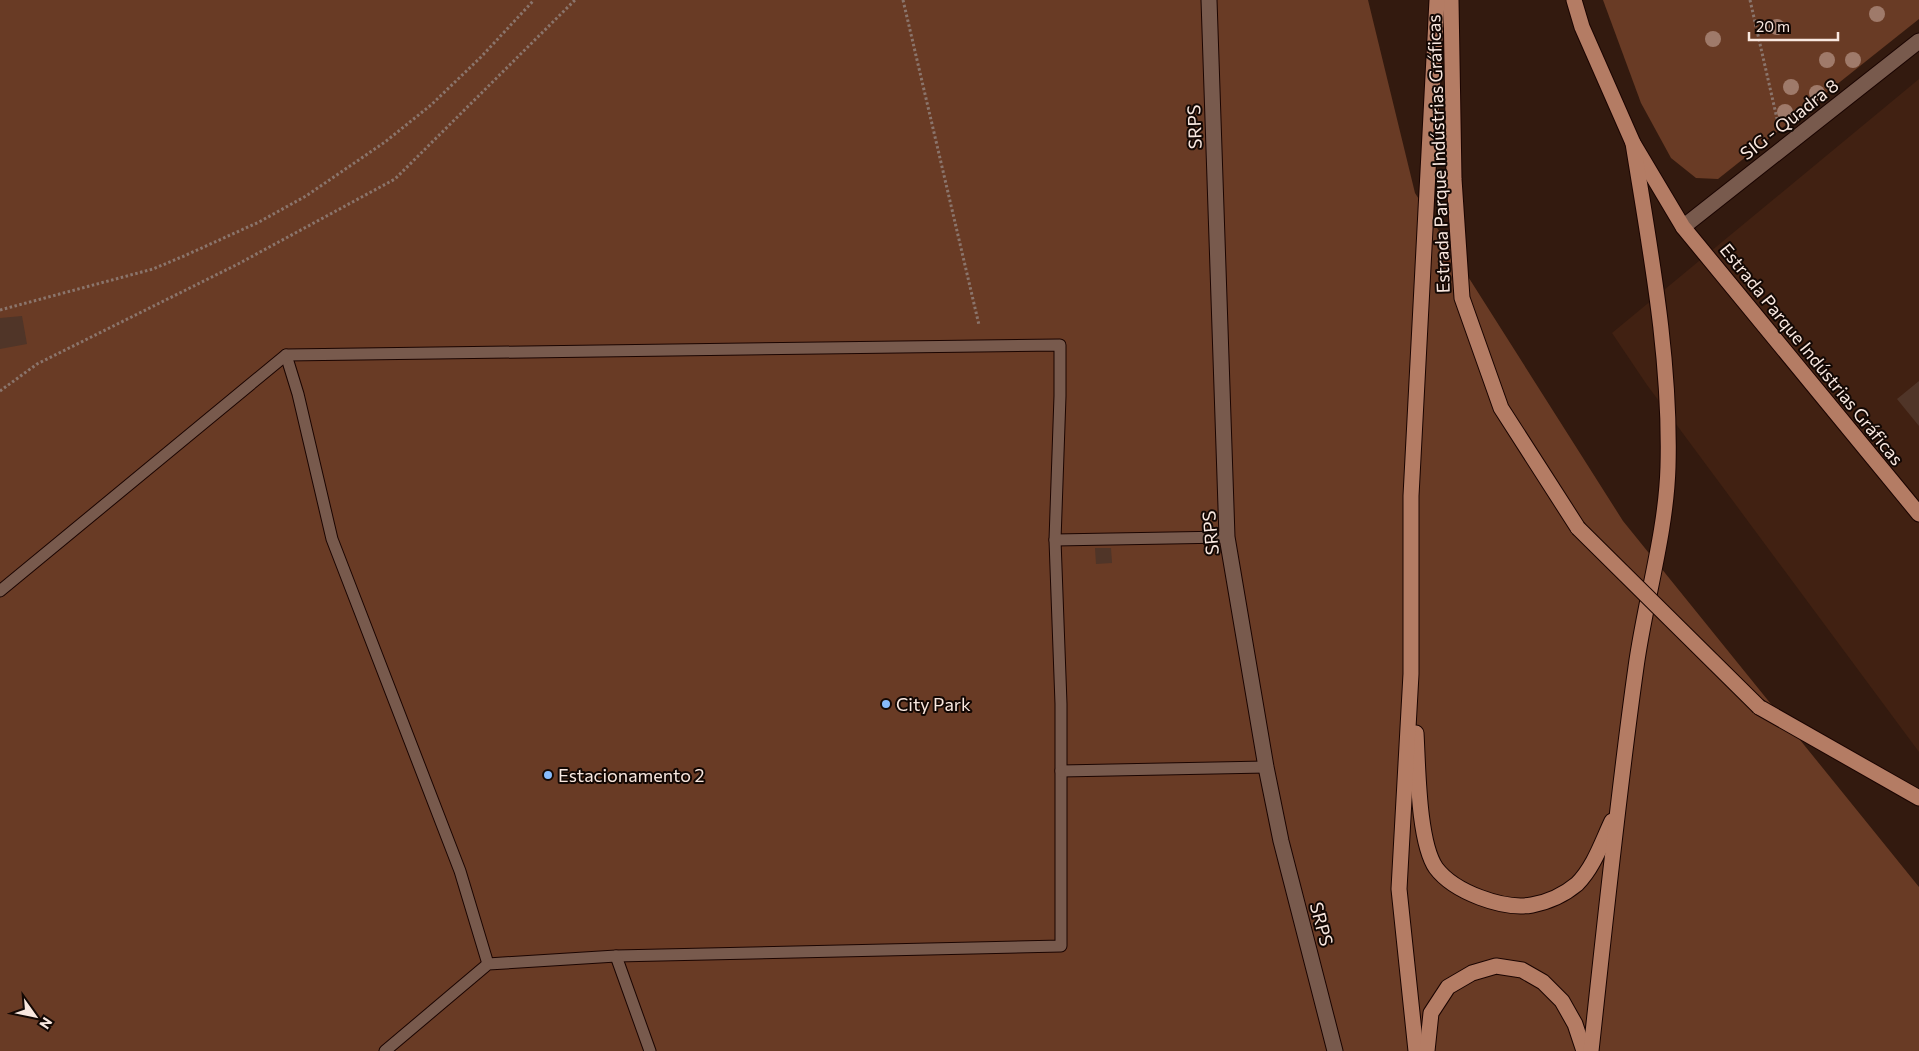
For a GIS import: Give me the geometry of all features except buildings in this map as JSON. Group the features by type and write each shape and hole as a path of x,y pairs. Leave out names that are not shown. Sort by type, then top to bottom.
{"main road":[{"name":"SRPS","path":"1209,0 1227,537 1280,841 1335,1051"},
{"path":"1416,1051 1399,889 1412,674 1411,496 1437,0"},
{"name":"Estrada Parque Indústrias Gráficas","path":"1451,0 1454,179 1462,298 1502,408 1578,528 1759,707 1919,798"},
{"name":"Estrada Parque Indústrias Gráficas","path":"1574,0 1582,27 1633,143 1683,227 1919,514"},
{"name":"SIG - Quadra 8","path":"1683,227 1919,41"},
{"path":"1591,1051 1636,664 1667,495 1666,390 1660,322 1633,143"},
{"path":"1412,674 1424,838 1436,867 1457,887 1475,896 1500,903 1531,905 1555,898 1575,885 1586,874 1618,808"},
{"path":"1427,1051 1431,1013 1448,986 1472,973 1496,966 1522,970 1543,982 1562,1002 1575,1024 1584,1051"}],"lane":[{"path":"0,591 286,355 1060,345 1055,540 1061,771 1061,946 616,956 488,964 385,1051"},
{"path":"286,355 298,394 332,539 460,871 488,964"},
{"path":"1055,540 1227,537"},
{"path":"1061,771 1266,767"},
{"path":"616,956 650,1051"}],"path":[{"path":"0,310 153,269 259,222 306,196 385,142 431,105 481,57 534,0"},
{"path":"0,391 37,364 238,264 395,180 576,0"},
{"path":"902,0 984,346"},
{"path":"1750,0 1783,148"}],"shaded area":[{"name":"City Park","path":"0,0 1368,0 1415,193 1623,521 1919,887 1919,1051 0,1051"},
{"path":"1603,0 1919,0 1919,19 1718,179 1696,178 1671,158 1641,103"},
{"path":"1919,79 1919,752 1647,385 1612,333"}],"place":[{"name":"City Park","path":"886,704"},
{"name":"Estacionamento 2","path":"548,775"}]}
